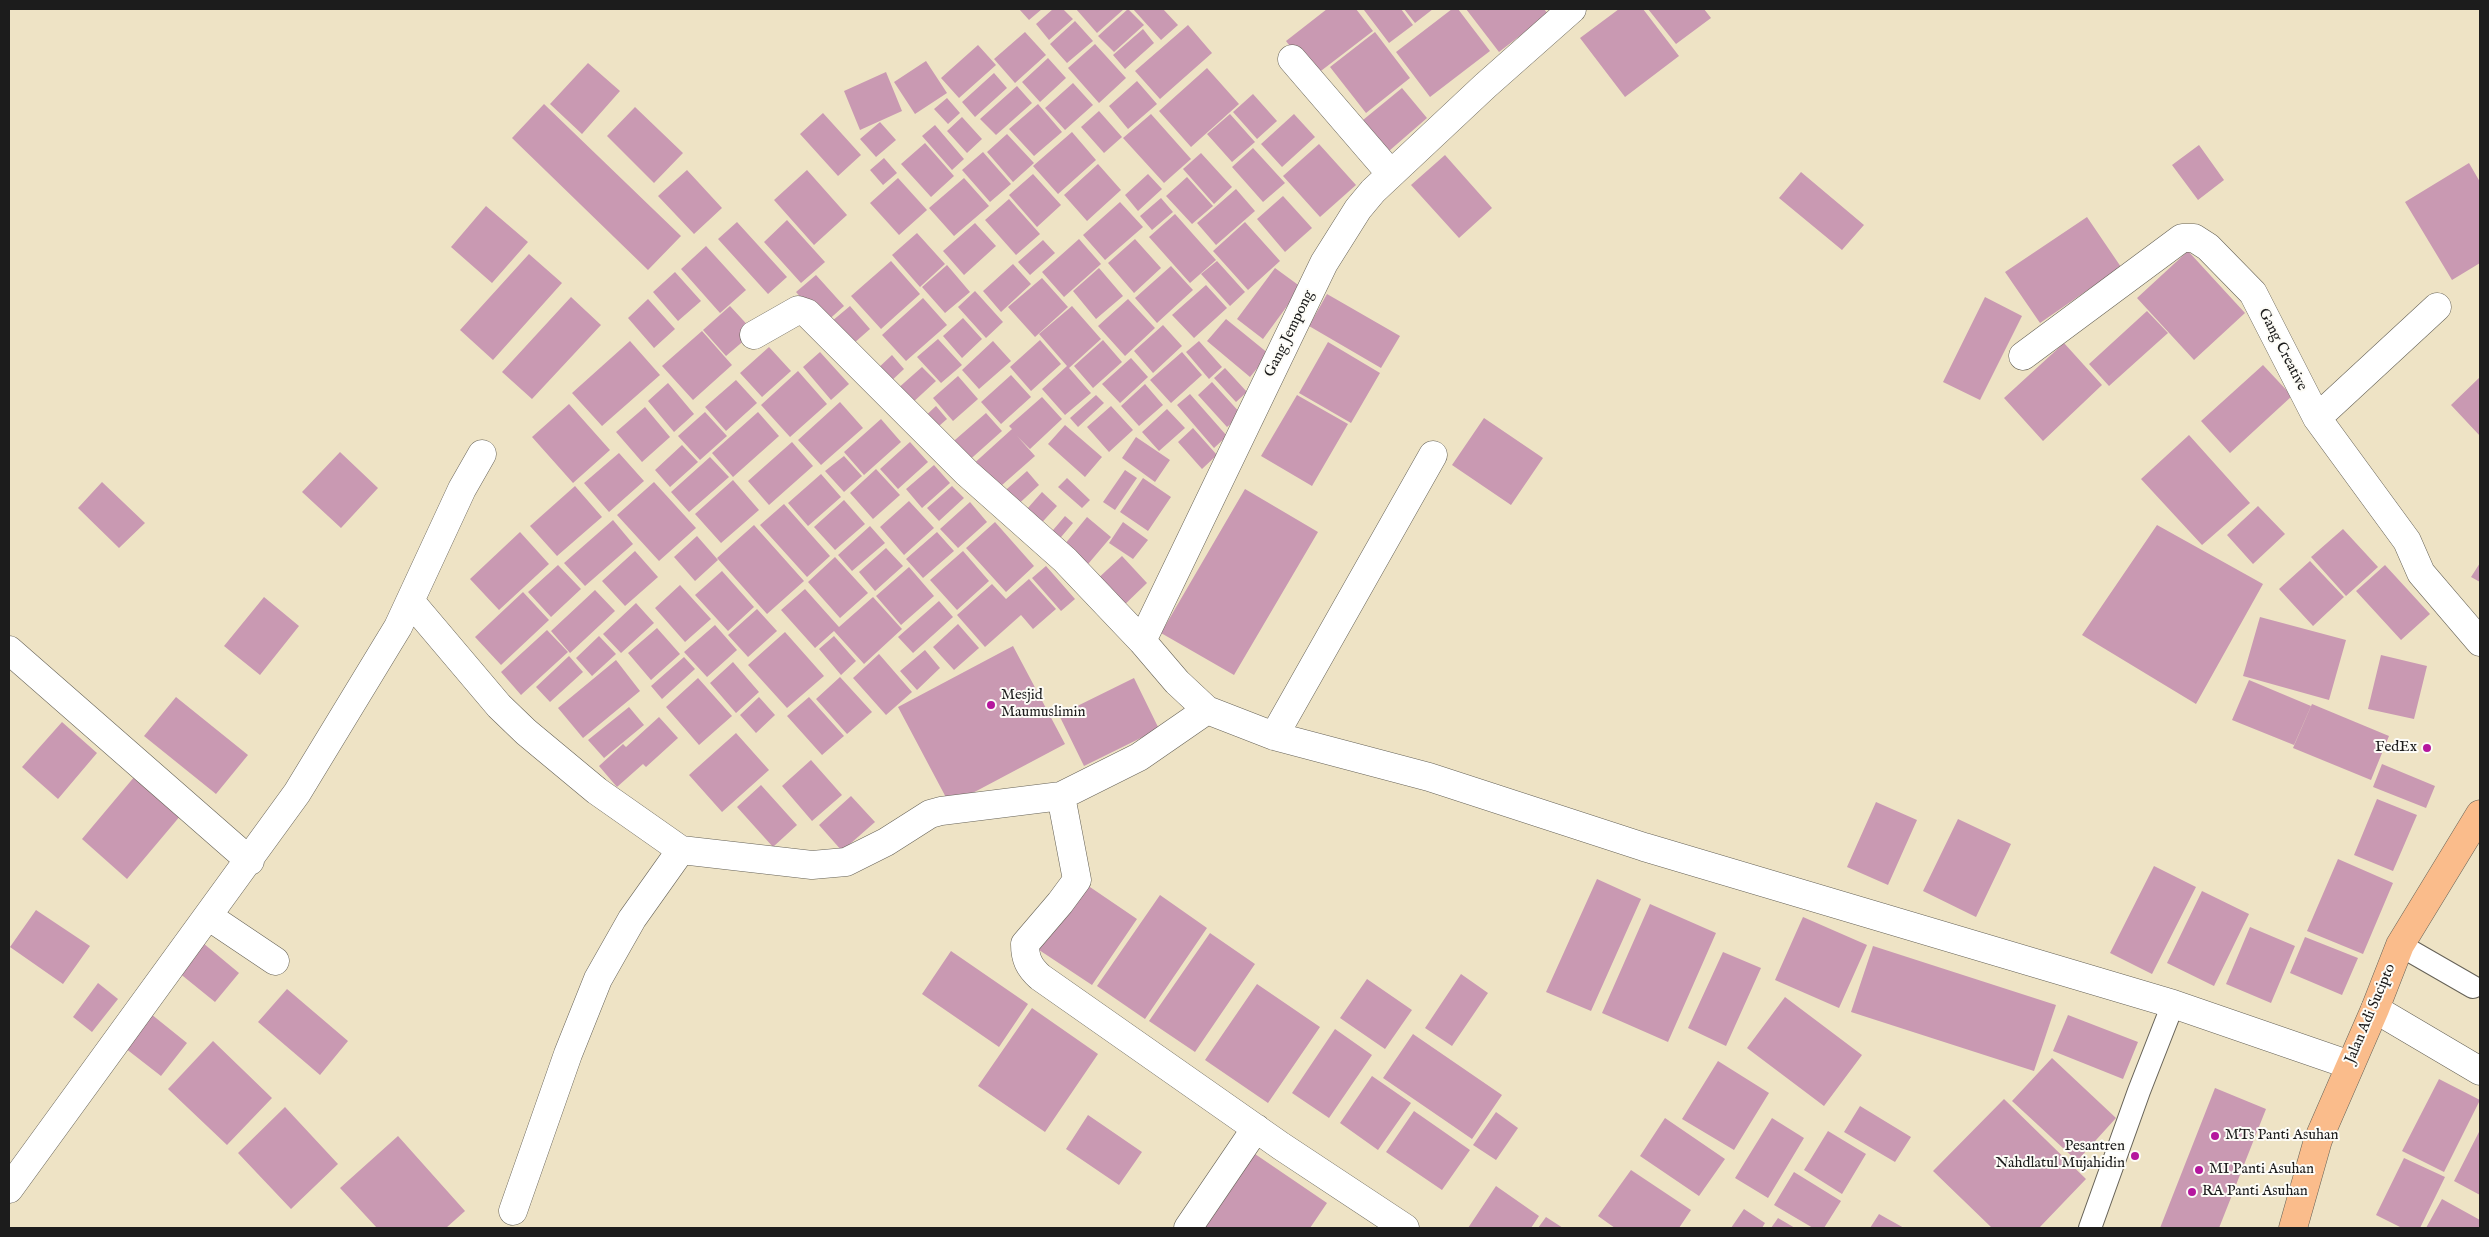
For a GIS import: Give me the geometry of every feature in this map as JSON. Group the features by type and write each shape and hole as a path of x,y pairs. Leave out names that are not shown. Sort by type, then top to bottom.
{"highway":[{"name":"Jalan Adi Sucipto","path":"2293,1228 2318,1140 2375,1009 2400,945 2480,814"}],"street":[{"name":"Gang Jempong","path":"1142,641 1324,264 1358,209 1390,174 1572,9"},
{"path":"1292,59 1390,174"},
{"name":"Gang Creative","path":"2023,356 2182,238 2194,238 2208,247 2253,293 2317,418 2407,541 2421,574 2480,642"},
{"path":"2317,418 2437,307"},
{"path":"754,335 798,310 807,313 967,473 1066,560 1142,641 1177,682 1207,710 1274,736 1429,777 1644,847 2173,1004 2350,1065"},
{"path":"9,1189 250,861 297,793 398,627 462,489 482,454"},
{"path":"1274,736 1433,455"},
{"path":"411,602 499,706 526,732 596,791 681,850 812,866 846,862 886,842 930,814 1062,796 1139,757 1207,710"},
{"path":"9,650 250,861"},
{"path":"1062,796 1077,880 1025,944 1025,956 1030,967 1040,977 1256,1128 1405,1228"},
{"path":"513,1211 568,1054 598,979 632,919 681,850"},
{"path":"208,916 275,961"},
{"path":"2375,1009 2480,1071"},
{"path":"1188,1228 1256,1128"}],"lane":[{"path":"2400,945 2464,982"},
{"path":"2090,1228 2138,1091 2173,1004"}],"building":[{"path":"1019,9 1042,9 1029,20"},
{"path":"1053,9 1063,9 1073,19 1049,40 1036,24"},
{"path":"1076,9 1124,9 1097,33"},
{"path":"1128,9 1144,25 1114,52 1098,36"},
{"path":"1133,9 1163,9 1178,25 1161,40"},
{"path":"1327,9 1356,9 1373,31 1313,77 1286,41"},
{"path":"1365,9 1401,9 1413,25 1389,43"},
{"path":"1404,9 1433,9 1415,23"},
{"path":"1452,9 1458,9 1490,51 1430,97 1396,52"},
{"path":"1466,9 1544,9 1548,14 1499,52"},
{"path":"1619,9 1643,9 1679,56 1625,97 1580,38"},
{"path":"1648,9 1704,9 1711,18 1676,44"},
{"path":"1075,21 1093,41 1067,63 1050,44"},
{"path":"1188,25 1212,53 1160,99 1135,71"},
{"path":"1143,29 1154,43 1125,69 1113,55"},
{"path":"1025,32 1046,55 1015,83 994,59"},
{"path":"1375,32 1410,78 1366,113 1330,67"},
{"path":"1095,44 1126,78 1099,103 1068,68"},
{"path":"978,45 996,65 959,98 941,78"},
{"path":"1048,58 1066,78 1040,102 1022,82"},
{"path":"926,61 947,93 915,114 894,82"},
{"path":"588,63 620,91 582,134 550,104"},
{"path":"1207,68 1239,104 1191,147 1159,111"},
{"path":"886,72 902,111 860,130 844,91"},
{"path":"994,73 1007,88 975,117 962,102"},
{"path":"1137,81 1157,104 1128,129 1109,106"},
{"path":"1073,83 1093,105 1065,130 1045,108"},
{"path":"1017,86 1032,103 996,135 980,119"},
{"path":"1402,88 1427,118 1389,151 1363,120"},
{"path":"1253,94 1277,121 1257,139 1233,112"},
{"path":"947,98 960,113 948,124 934,109"},
{"path":"544,104 681,236 648,270 512,138"},
{"path":"1038,104 1062,132 1034,156 1009,129"},
{"path":"635,107 683,153 654,183 607,136"},
{"path":"1099,111 1122,137 1104,153 1081,127"},
{"path":"823,113 861,155 838,176 800,134"},
{"path":"1151,114 1191,159 1164,183 1123,138"},
{"path":"1230,114 1255,142 1232,162 1207,134"},
{"path":"1294,114 1315,137 1282,167 1261,144"},
{"path":"962,117 982,139 967,153 947,131"},
{"path":"880,122 896,140 876,157 860,139"},
{"path":"935,125 964,159 952,170 922,136"},
{"path":"1072,132 1096,160 1058,194 1033,166"},
{"path":"1007,134 1034,163 1013,182 987,152"},
{"path":"925,143 954,176 931,197 901,164"},
{"path":"1319,144 1356,185 1320,217 1283,176"},
{"path":"2199,145 2224,180 2198,200 2172,165"},
{"path":"1253,148 1285,183 1263,202 1232,167"},
{"path":"983,152 1011,184 990,202 962,170"},
{"path":"1201,153 1232,187 1214,204 1183,169"},
{"path":"1445,155 1492,208 1459,238 1411,185"},
{"path":"884,158 897,173 883,185 870,170"},
{"path":"2469,163 2480,182 2480,263 2452,280 2405,202"},
{"path":"1098,164 1121,190 1087,221 1064,195"},
{"path":"687,170 722,208 694,234 658,196"},
{"path":"807,170 847,215 814,245 774,200"},
{"path":"1801,172 1864,225 1842,250 1779,198"},
{"path":"1033,174 1061,205 1037,227 1009,195"},
{"path":"1148,174 1162,189 1138,211 1125,195"},
{"path":"1187,177 1213,206 1192,224 1166,196"},
{"path":"898,178 927,210 899,235 870,203"},
{"path":"964,178 989,206 954,236 929,208"},
{"path":"1236,189 1255,211 1216,245 1197,223"},
{"path":"1283,196 1312,228 1285,252 1257,219"},
{"path":"1161,198 1173,212 1152,230 1140,216"},
{"path":"1009,199 1040,234 1016,255 985,220"},
{"path":"1120,202 1143,227 1105,260 1083,235"},
{"path":"486,206 528,242 492,283 451,247"},
{"path":"1175,214 1216,260 1190,283 1149,237"},
{"path":"2087,217 2121,267 2040,323 2005,272"},
{"path":"787,220 825,262 801,283 764,242"},
{"path":"737,222 787,277 768,294 718,239"},
{"path":"1245,222 1280,261 1248,290 1213,251"},
{"path":"975,223 996,246 964,275 943,251"},
{"path":"917,233 945,264 920,287 892,255"},
{"path":"1079,239 1101,264 1064,297 1042,272"},
{"path":"1135,239 1161,268 1134,293 1108,263"},
{"path":"1043,240 1055,253 1030,275 1018,262"},
{"path":"706,246 746,290 720,313 681,269"},
{"path":"2188,251 2245,313 2194,360 2137,298"},
{"path":"529,254 562,283 493,360 460,330"},
{"path":"891,261 920,294 881,329 851,296"},
{"path":"1217,261 1245,292 1230,306 1201,274"},
{"path":"1013,264 1031,284 1001,312 983,291"},
{"path":"947,265 970,292 945,313 922,287"},
{"path":"1171,266 1193,290 1157,323 1135,298"},
{"path":"1099,268 1123,296 1096,319 1073,291"},
{"path":"1275,268 1301,287 1263,339 1237,319"},
{"path":"675,272 701,301 678,321 653,292"},
{"path":"816,275 844,306 824,324 796,292"},
{"path":"1042,278 1068,307 1035,337 1008,307"},
{"path":"1206,285 1227,308 1194,338 1172,315"},
{"path":"975,291 1003,322 986,338 958,307"},
{"path":"1327,294 1400,336 1381,368 1309,326"},
{"path":"571,297 601,325 532,399 502,372"},
{"path":"1985,297 2022,316 1980,400 1943,382"},
{"path":"923,298 947,325 906,361 882,335"},
{"path":"648,299 675,329 654,348 628,318"},
{"path":"1128,299 1155,328 1125,356 1098,326"},
{"path":"730,306 754,332 726,356 703,330"},
{"path":"850,306 870,329 845,351 825,327"},
{"path":"1072,306 1101,339 1069,368 1091,393 1065,415 1042,389 1067,366 1039,334"},
{"path":"2147,311 2168,333 2109,386 2089,364"},
{"path":"963,318 982,339 962,358 943,336"},
{"path":"1226,319 1269,354 1250,377 1207,341"},
{"path":"1163,325 1182,346 1153,373 1134,351"},
{"path":"702,331 732,365 693,400 662,366"},
{"path":"938,339 962,365 941,383 917,357"},
{"path":"1040,340 1061,364 1031,391 1010,367"},
{"path":"1103,340 1122,362 1093,388 1074,366"},
{"path":"630,341 660,375 602,426 572,393"},
{"path":"993,341 1011,361 979,389 962,370"},
{"path":"1199,341 1222,367 1209,379 1186,352"},
{"path":"1328,342 1380,373 1351,423 1299,393"},
{"path":"2064,343 2102,385 2043,441 2004,398"},
{"path":"769,347 791,371 762,397 740,373"},
{"path":"820,352 849,384 831,400 803,367"},
{"path":"1182,352 1202,375 1171,403 1150,380"},
{"path":"892,355 904,369 888,384 875,371"},
{"path":"1131,358 1148,377 1120,403 1102,384"},
{"path":"2263,365 2292,396 2230,453 2201,421"},
{"path":"922,367 936,381 910,405 896,390"},
{"path":"1225,368 1247,392 1236,402 1214,378"},
{"path":"798,371 827,404 790,437 761,405"},
{"path":"1011,375 1031,397 1001,424 981,402"},
{"path":"958,376 978,399 953,421 933,398"},
{"path":"2480,377 2480,436 2451,405"},
{"path":"736,380 757,403 726,431 705,407"},
{"path":"1212,382 1242,415 1227,427 1198,395"},
{"path":"668,383 694,414 674,432 648,401"},
{"path":"1145,384 1163,405 1139,426 1121,406"},
{"path":"1190,394 1227,436 1214,448 1177,405"},
{"path":"1096,395 1104,403 1078,427 1070,418"},
{"path":"1297,395 1348,424 1312,486 1261,456"},
{"path":"1042,397 1062,419 1030,449 1017,436 1035,456 993,493 970,467 1012,429 1009,426"},
{"path":"840,402 863,428 821,465 798,440"},
{"path":"569,404 610,450 573,483 532,437"},
{"path":"936,406 947,419 931,433 920,421"},
{"path":"1111,406 1133,430 1109,452 1087,427"},
{"path":"645,407 670,437 642,462 616,432"},
{"path":"1167,409 1185,428 1159,451 1142,432"},
{"path":"705,412 727,436 700,460 678,436"},
{"path":"758,412 779,436 733,477 712,453"},
{"path":"986,413 1002,431 965,464 948,446"},
{"path":"1484,418 1543,458 1511,505 1452,465"},
{"path":"881,419 901,442 864,475 844,452"},
{"path":"1065,425 1102,457 1085,477 1048,444"},
{"path":"1193,428 1217,455 1202,469 1178,442"},
{"path":"2189,435 2250,503 2202,545 2141,479"},
{"path":"1136,437 1170,460 1155,482 1122,458"},
{"path":"792,442 813,466 769,505 748,481"},
{"path":"910,442 928,462 898,489 880,469"},
{"path":"682,445 698,462 670,487 655,470"},
{"path":"340,452 378,488 341,528 302,492"},
{"path":"619,453 644,481 609,512 584,483"},
{"path":"844,456 862,476 844,492 825,471"},
{"path":"710,457 729,477 689,512 671,492"},
{"path":"934,465 950,483 922,508 906,489"},
{"path":"876,469 900,495 873,519 850,493"},
{"path":"1125,470 1137,478 1115,510 1103,502"},
{"path":"1027,471 1039,485 1011,511 998,497"},
{"path":"821,474 841,497 808,526 788,503"},
{"path":"1067,478 1090,500 1082,508 1058,487"},
{"path":"1143,478 1171,497 1148,531 1120,512"},
{"path":"733,480 759,510 721,543 695,514"},
{"path":"102,482 145,523 119,548 78,508"},
{"path":"654,482 696,528 659,561 617,515"},
{"path":"575,486 602,517 557,556 530,526"},
{"path":"952,486 964,498 939,521 927,508"},
{"path":"1245,489 1318,532 1234,675 1161,633"},
{"path":"1042,492 1057,506 1035,530 1020,517"},
{"path":"844,500 865,524 835,550 814,527"},
{"path":"909,501 934,528 904,555 880,527"},
{"path":"970,502 987,522 958,548 940,529"},
{"path":"784,504 830,556 807,577 760,525"},
{"path":"2258,506 2285,534 2253,564 2227,535"},
{"path":"1065,516 1073,523 1056,543 1048,536"},
{"path":"1087,517 1111,537 1083,570 1060,550"},
{"path":"613,520 633,544 585,586 564,563"},
{"path":"995,522 1034,566 1006,592 966,548"},
{"path":"1123,522 1148,540 1133,559 1109,543"},
{"path":"754,525 804,581 767,614 717,558"},
{"path":"2157,525 2263,584 2196,704 2082,635"},
{"path":"870,526 885,543 852,571 838,555"},
{"path":"2343,529 2378,567 2346,596 2311,557"},
{"path":"520,532 549,564 499,610 470,579"},
{"path":"937,532 954,551 923,578 906,559"},
{"path":"697,536 718,560 695,581 674,557"},
{"path":"886,548 903,566 875,591 859,572"},
{"path":"635,551 658,577 625,606 602,581"},
{"path":"963,551 989,581 957,610 930,580"},
{"path":"1122,556 1147,583 1118,611 1092,584"},
{"path":"835,557 868,593 840,618 808,582"},
{"path":"2310,561 2344,597 2313,626 2279,589"},
{"path":"2480,563 2480,582 2471,577"},
{"path":"558,565 581,589 551,617 528,592"},
{"path":"2385,565 2430,614 2401,640 2356,591"},
{"path":"1046,566 1075,599 1061,611 1032,578"},
{"path":"909,567 934,596 901,625 876,596"},
{"path":"722,571 754,607 728,631 695,595"},
{"path":"1029,579 1056,609 1033,629 1021,615 985,647 957,615 992,584 1006,599"},
{"path":"680,585 711,619 685,642 655,608"},
{"path":"805,589 839,627 873,597 902,629 864,664 834,631 815,648 781,610"},
{"path":"595,590 615,611 570,653 551,631"},
{"path":"523,592 549,620 501,665 475,637"},
{"path":"264,597 299,626 260,675 224,646"},
{"path":"939,601 953,617 913,653 898,637"},
{"path":"636,603 654,623 621,653 603,634"},
{"path":"757,609 777,631 748,657 728,635"},
{"path":"2260,617 2346,640 2329,700 2243,676"},
{"path":"958,624 979,648 954,670 933,647"},
{"path":"715,625 737,650 707,677 684,652"},
{"path":"657,628 680,654 651,680 628,653"},
{"path":"547,630 568,652 521,695 501,672"},
{"path":"785,632 824,676 787,708 748,665"},
{"path":"599,636 616,654 592,676 576,658"},
{"path":"834,636 856,661 841,675 819,649"},
{"path":"1013,646 1065,744 950,805 898,707"},
{"path":"925,650 940,668 917,690 900,671"},
{"path":"879,654 912,692 886,715 853,678"},
{"path":"2381,655 2427,666 2414,719 2368,709"},
{"path":"569,656 583,672 550,702 536,687"},
{"path":"684,657 695,669 662,699 651,686"},
{"path":"616,660 640,691 583,738 558,708"},
{"path":"733,662 759,692 736,713 710,683"},
{"path":"840,677 872,712 847,734 816,699"},
{"path":"698,678 732,716 699,745 666,707"},
{"path":"1134,678 1159,729 1084,766 1059,715"},
{"path":"2249,680 2311,706 2294,745 2232,720"},
{"path":"176,697 248,755 216,794 144,736"},
{"path":"759,697 775,715 756,733 740,715"},
{"path":"809,697 844,736 822,755 787,716"},
{"path":"2312,704 2389,736 2371,780 2293,748"},
{"path":"629,707 644,725 604,758 588,740"},
{"path":"659,717 678,738 646,767 643,764 617,787 599,766 623,744 626,747"},
{"path":"62,722 97,753 58,799 22,767"},
{"path":"736,733 769,770 722,812 689,775"},
{"path":"811,760 842,795 812,821 782,786"},
{"path":"2382,764 2435,786 2426,808 2373,787"},
{"path":"135,776 181,815 127,879 82,839"},
{"path":"761,785 797,825 773,847 737,807"},
{"path":"851,796 875,822 842,851 819,825"},
{"path":"2377,799 2417,815 2393,871 2354,855"},
{"path":"1876,802 1917,820 1888,885 1847,867"},
{"path":"1958,819 2011,844 1976,917 1923,891"},
{"path":"2338,859 2393,883 2363,954 2307,931"},
{"path":"2154,866 2196,887 2152,974 2110,953"},
{"path":"1597,879 1641,899 1591,1011 1546,992"},
{"path":"1087,885 1137,919 1092,985 1033,946"},
{"path":"2202,891 2249,914 2214,986 2167,963"},
{"path":"1160,895 1207,928 1145,1019 1097,986"},
{"path":"1650,904 1716,933 1668,1042 1602,1013"},
{"path":"36,910 90,946 63,984 10,947"},
{"path":"1803,917 1867,945 1839,1008 1775,980"},
{"path":"2250,927 2295,946 2271,1003 2226,984"},
{"path":"1210,933 1255,964 1195,1052 1149,1021"},
{"path":"2305,937 2358,958 2342,995 2290,973"},
{"path":"203,943 239,973 215,1002 178,972"},
{"path":"1873,946 2056,1005 2034,1071 1851,1012"},
{"path":"951,951 1028,1004 999,1047 922,994"},
{"path":"1723,952 1761,968 1726,1046 1688,1028"},
{"path":"1461,974 1488,993 1452,1046 1425,1028"},
{"path":"1367,979 1412,1010 1385,1049 1340,1018"},
{"path":"98,983 118,999 92,1032 73,1017"},
{"path":"1257,984 1320,1027 1268,1103 1205,1060"},
{"path":"287,989 348,1041 320,1075 258,1022"},
{"path":"1785,997 1862,1055 1824,1106 1747,1048"},
{"path":"1032,1008 1098,1054 1045,1132 978,1086"},
{"path":"151,1014 187,1043 161,1076 125,1048"},
{"path":"2068,1015 2138,1042 2123,1079 2053,1051"},
{"path":"1335,1029 1372,1055 1329,1118 1292,1093"},
{"path":"1413,1034 1502,1095 1472,1139 1383,1078"},
{"path":"213,1041 272,1098 227,1145 168,1089"},
{"path":"2052,1058 2116,1118 2077,1161 2012,1101"},
{"path":"1718,1061 1769,1093 1734,1150 1682,1119"},
{"path":"1372,1076 1411,1103 1378,1150 1340,1123"},
{"path":"2439,1079 2480,1100 2444,1172 2402,1151"},
{"path":"2215,1088 2266,1109 2219,1228 2160,1228"},
{"path":"2004,1099 2086,1179 2039,1228 1992,1228 1933,1171"},
{"path":"1860,1106 1911,1137 1895,1162 1844,1132"},
{"path":"285,1107 338,1164 291,1209 238,1153"},
{"path":"1414,1111 1470,1150 1442,1190 1386,1152"},
{"path":"1496,1112 1518,1128 1496,1160 1473,1145"},
{"path":"1088,1115 1142,1152 1119,1185 1066,1149"},
{"path":"1665,1118 1725,1159 1699,1196 1640,1156"},
{"path":"1772,1118 1804,1138 1768,1198 1735,1178"},
{"path":"2480,1130 2480,1195 2454,1181"},
{"path":"1828,1131 1866,1154 1842,1194 1804,1170"},
{"path":"398,1136 465,1211 446,1228 377,1228 340,1188"},
{"path":"1255,1154 1327,1203 1310,1228 1203,1228"},
{"path":"2404,1158 2445,1177 2420,1228 2402,1228 2376,1215"},
{"path":"1631,1170 1691,1210 1679,1228 1615,1228 1598,1216"},
{"path":"1794,1172 1841,1201 1824,1228 1813,1228 1774,1205"},
{"path":"1496,1186 1539,1216 1531,1228 1468,1228"},
{"path":"2442,1199 2480,1220 2480,1228 2426,1228"},
{"path":"1744,1209 1765,1223 1762,1228 1731,1228"},
{"path":"1879,1214 1904,1228 1870,1228"},
{"path":"1546,1217 1563,1228 1538,1228"},
{"path":"1778,1218 1795,1228 1771,1228"}],"place":[{"name":"Mesjid Maumuslimin","path":"991,705"},
{"name":"FedEx","path":"2427,748"},
{"name":"MTs Panti Asuhan","path":"2215,1136"},
{"name":"Pesantren Nahdlatul Mujahidin","path":"2135,1156"},
{"name":"MI Panti Asuhan","path":"2199,1170"},
{"name":"RA Panti Asuhan","path":"2192,1192"}]}
